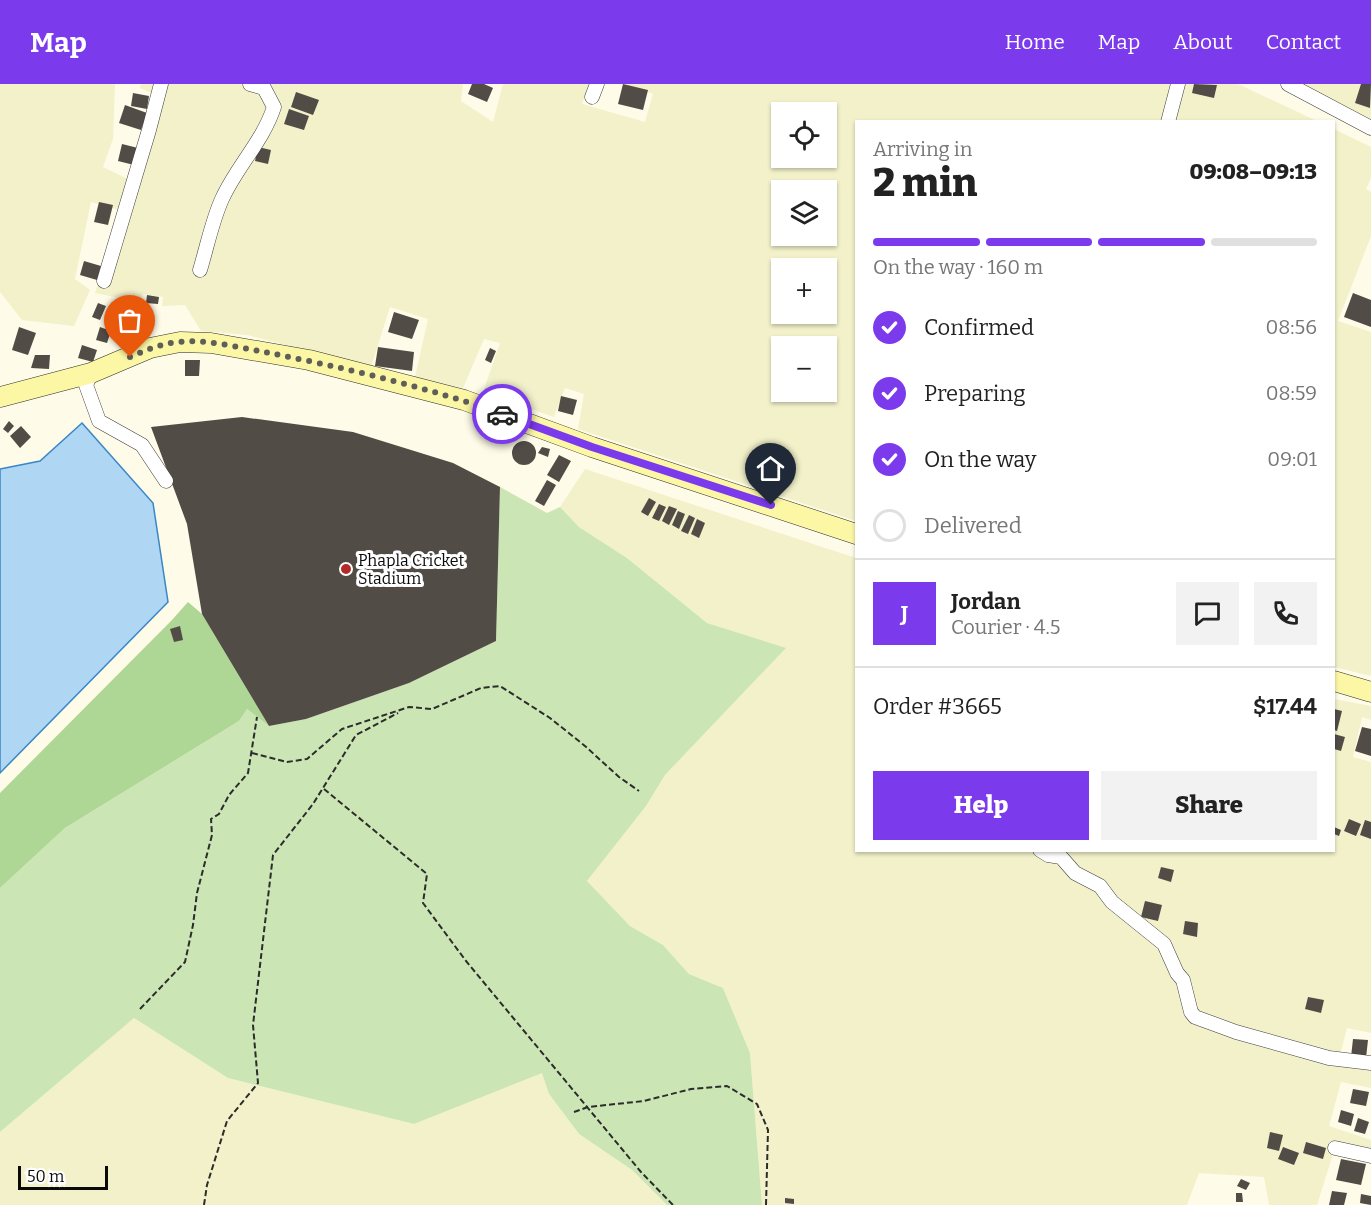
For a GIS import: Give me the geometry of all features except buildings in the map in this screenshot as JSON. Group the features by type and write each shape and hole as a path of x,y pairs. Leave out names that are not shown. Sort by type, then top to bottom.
{"main road":[{"path":"0,397 92,373 150,348 180,342 211,343 309,360 464,400 592,447 855,534"},
{"path":"1335,681 1371,692"}],"street":[{"path":"104,281 161,84"},
{"path":"200,270 222,200 244,159 267,127 274,107 264,88 250,84"},
{"path":"1169,120 1178,84"},
{"path":"1288,84 1371,128"},
{"path":"92,373 86,385 99,421 142,446 165,481"},
{"path":"1043,852 1061,857 1075,873 1101,886 1112,902 1164,944 1176,973 1183,980 1191,1012 1195,1017 1236,1032 1329,1058 1371,1063"},
{"path":"1335,1148 1371,1156"}],"path":[{"path":"252,753 287,762 307,759 342,729 409,707 432,709 481,688 500,686 550,718 619,777 639,791"},
{"path":"204,1205 207,1185 227,1121 258,1083 253,1025 273,855 313,804 356,735 398,713"},
{"path":"140,1009 185,962 197,893 212,835 211,819 219,814 229,795 248,773 257,717"},
{"path":"323,788 427,874 423,903 466,961 641,1172 673,1205"},
{"path":"574,1113 588,1107 644,1101 691,1089 727,1086 757,1104 768,1130 766,1205"}],"green space":[{"path":"0,84 115,84 113,139 103,167 136,183 160,97 140,88 141,84 463,84 461,101 493,122 503,84 589,84 582,104 645,122 653,94 625,84 1238,84 1315,120 855,120 855,521 578,429 584,394 565,388 554,417 483,392 500,343 484,339 463,388 415,377 428,319 390,307 371,367 247,335 201,331 185,305 162,306 163,297 143,294 140,302 95,293 123,211 91,202 75,279 90,290 74,326 22,320 0,292"},
{"path":"1288,84 1371,84 1371,126"},
{"path":"1335,129 1371,147 1371,178 1366,189 1371,192 1371,236 1338,321 1371,332 1371,676 1335,667"},
{"path":"585,469 855,558 855,852 1335,852 1335,699 1371,706 1371,720 1362,717 1353,757 1371,762 1371,1033 1347,1028 1338,1063 1371,1066 1371,1088 1341,1082 1329,1126 1371,1140 1371,1158 1334,1151 1317,1205 1269,1205 1264,1177 1199,1173 1187,1205 762,1205 750,1053 723,988 689,974 663,945 630,926 587,881 646,806 665,775 785,649 707,623 627,558 579,527 560,507"},
{"path":"500,487 547,513 560,507 579,527 627,558 707,623 786,648 665,775 646,806 587,881 630,926 663,945 689,974 723,988 750,1053 762,1205 667,1205 632,1170 579,1134 549,1094 542,1073 414,1124 228,1078 134,1018 0,1132 0,888 65,828 239,721 247,709 269,726 306,719 409,683 496,641"},
{"path":"188,602 202,614 269,726 247,709 239,721 65,828 0,888 0,793"},
{"path":"134,1018 228,1078 414,1124 542,1072 549,1094 579,1134 632,1170 667,1205 0,1205 0,1132"}],"water":[{"path":"82,423 153,503 168,602 0,773 0,469 40,461"}],"way so far":[{"path":"130,357 150,348 180,342 211,343 309,360 464,400 502,414"}],"place":[{"name":"Phapla Cricket Stadium","path":"346,569"}],"route":[{"path":"502,414 592,447 771,505"}]}
